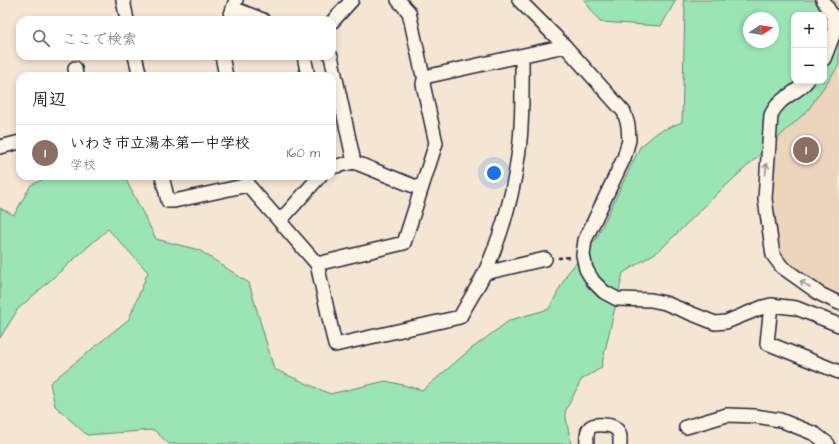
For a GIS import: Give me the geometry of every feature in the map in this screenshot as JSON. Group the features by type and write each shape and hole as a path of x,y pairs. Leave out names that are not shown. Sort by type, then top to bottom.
{"street":[{"path":"123,0 127,16"},
{"path":"336,18 352,0"},
{"path":"317,264 404,243 436,143 423,84 425,75 422,72 409,12 398,0"},
{"path":"519,0 564,46 624,112 628,125 629,140 624,158 585,240 583,255 586,268 593,281 604,292 617,299 651,300 715,323 726,322 771,305 796,308 839,325"},
{"path":"823,0 833,17 834,33 827,51"},
{"path":"232,9 252,16"},
{"path":"425,75 429,76 564,46"},
{"path":"163,180 168,201 174,201 248,180 280,221 317,264 335,345 460,317 494,250 510,200 519,149 522,56"},
{"path":"137,60 139,72"},
{"path":"223,60 225,72"},
{"path":"305,60 307,72"},
{"path":"332,60 334,72"},
{"path":"336,79 354,162"},
{"path":"803,84 774,107 771,115 765,199 773,255 782,267 820,294 839,303"},
{"path":"0,147 16,143"},
{"path":"336,165 354,162 421,189"},
{"path":"280,221 316,180"},
{"path":"484,272 545,259"},
{"path":"771,305 766,343 839,372"},
{"path":"686,427 726,415 755,416 780,420 815,434 828,444"},
{"path":"587,444 586,434 589,427 596,424 610,426 616,429 620,434 620,444"}],"path":[{"path":"545,259 583,255"}],"shaded area":[{"path":"827,0 839,0 839,303 790,282 778,266 769,182 776,118 820,84 827,84"}],"green space":[{"path":"584,0 676,0 661,26 600,22"},
{"path":"683,0 833,0 839,24 839,65 827,82 827,12 791,12 791,84 826,84 808,110 718,193 660,250 623,273 601,368 581,380 565,412 571,444 169,444 154,430 87,435 55,406 50,383 129,319 148,272 108,229 18,309 0,338 0,208 14,215 31,185 42,180 126,180 156,239 199,250 249,283 274,369 330,394 386,381 423,390 471,349 510,320 549,309 567,274 596,239 640,147 658,132 682,122 685,9"}],"place":[{"name":"いわき市立湯本第一中学校","path":"806,150"}]}
